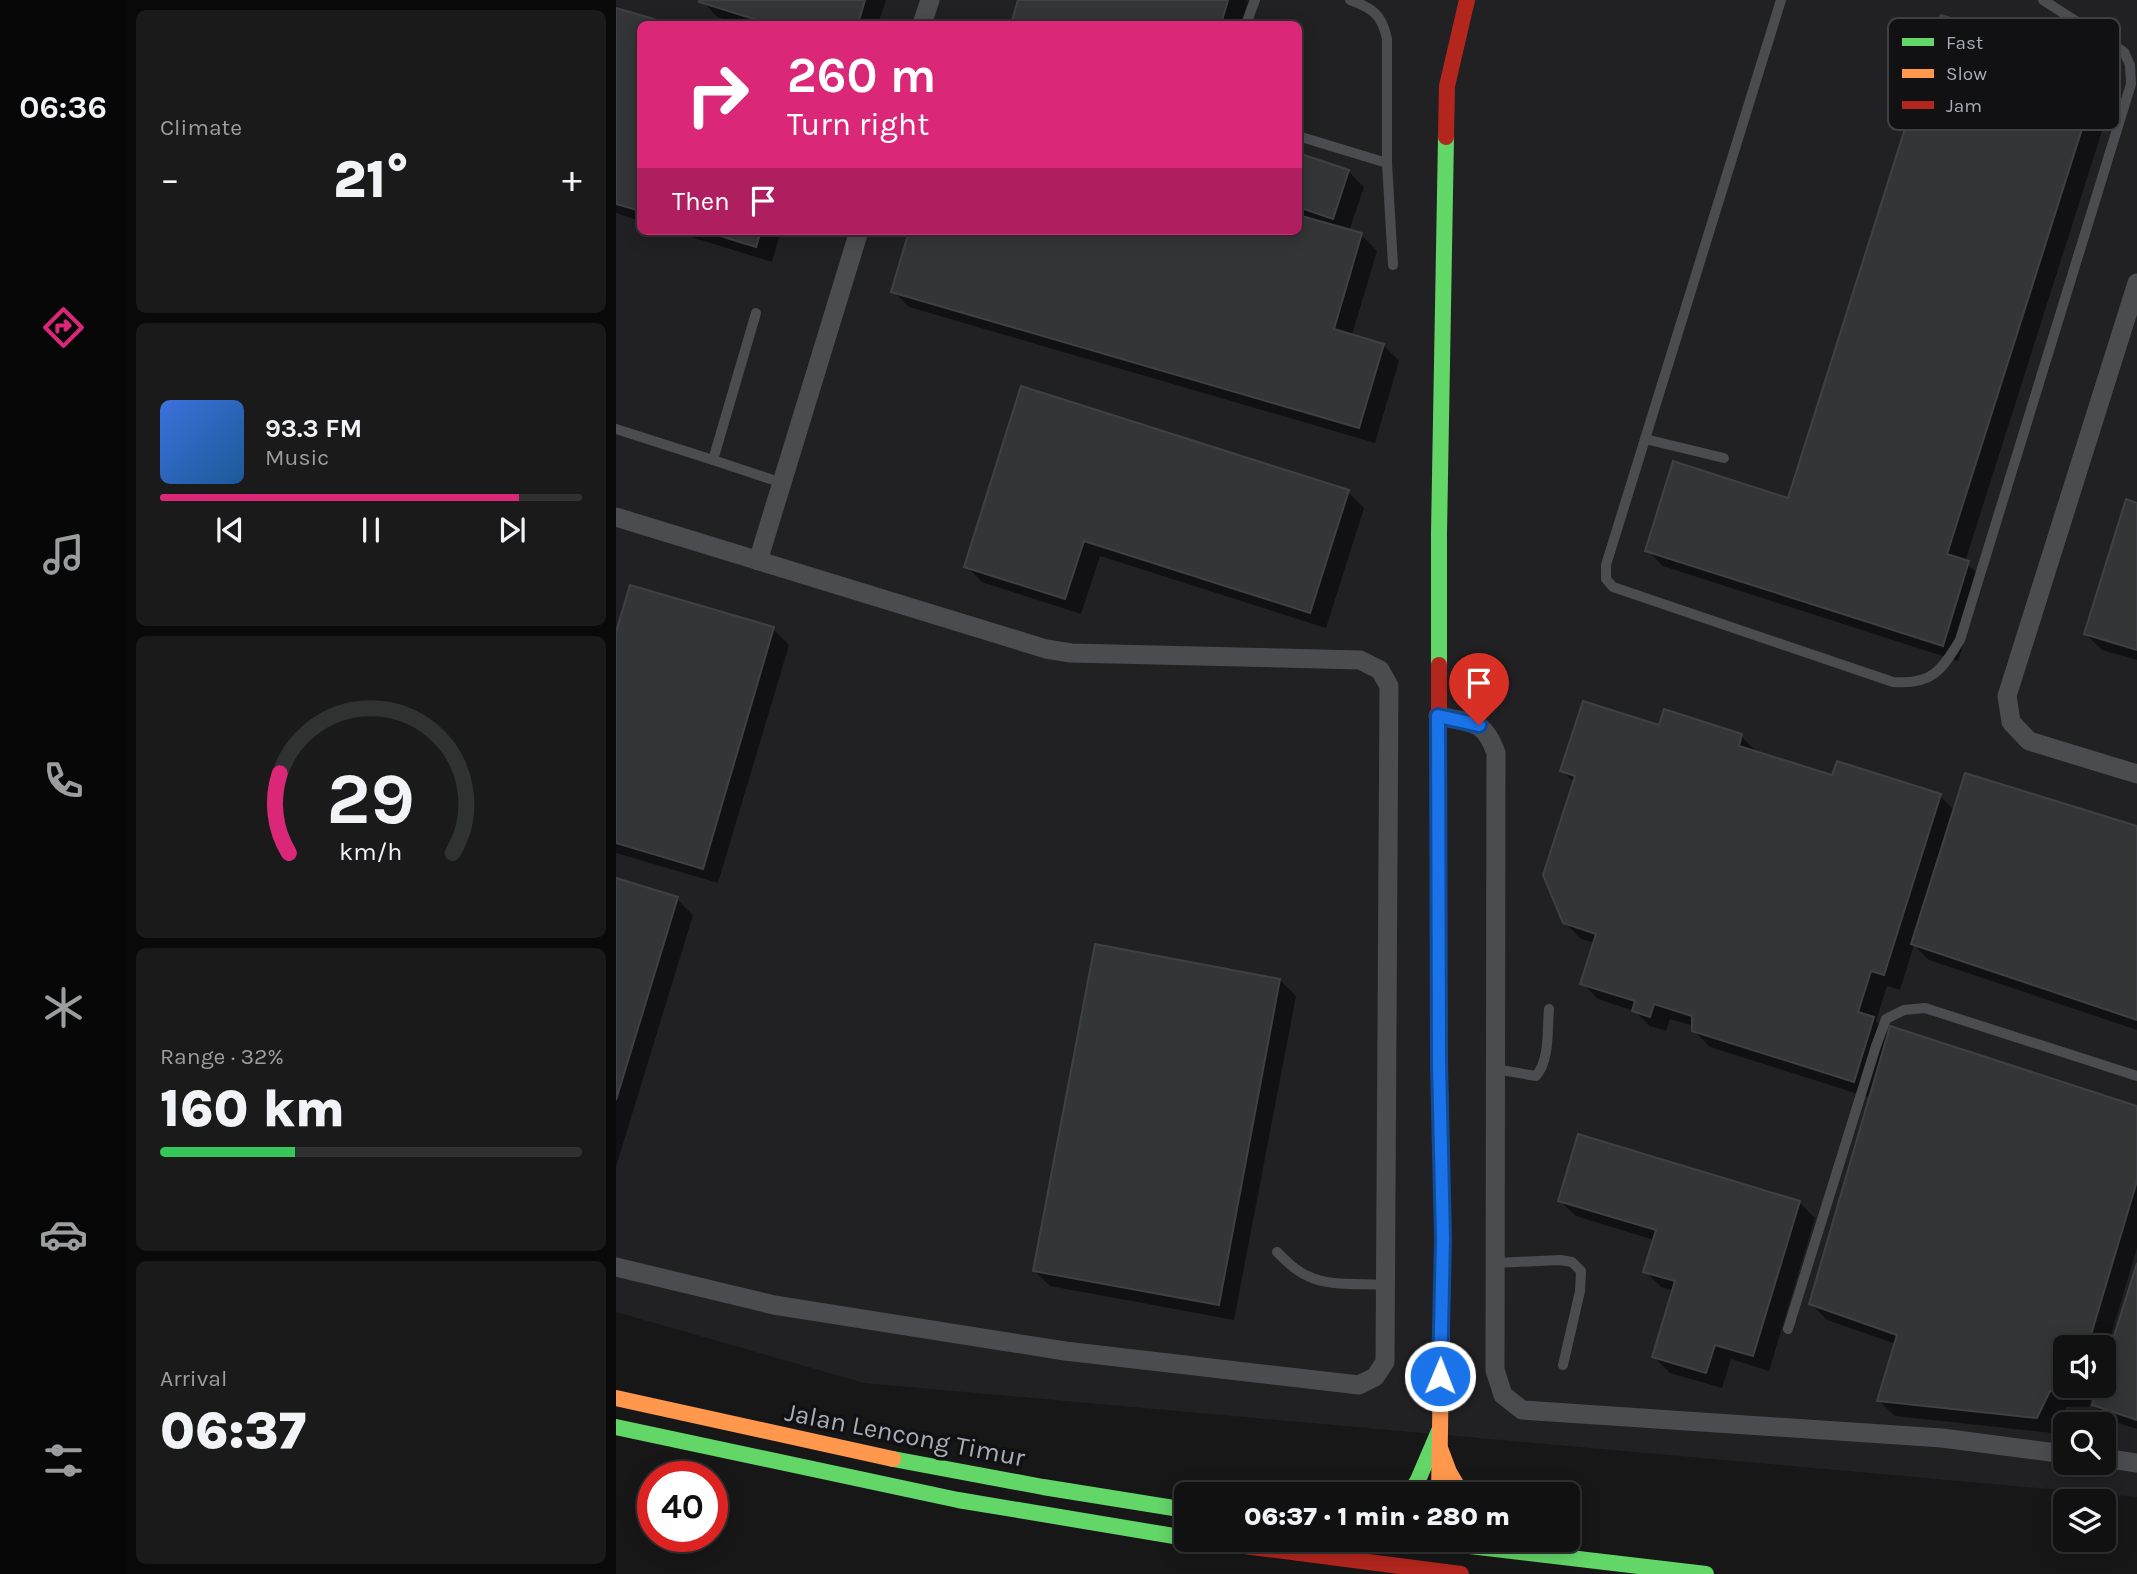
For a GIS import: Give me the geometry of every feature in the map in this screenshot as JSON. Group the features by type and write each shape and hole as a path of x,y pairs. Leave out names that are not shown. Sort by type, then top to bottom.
{"main road":[{"path":"1440,1482 1443,1239 1439,1063 1438,716 1447,86 1466,0"},
{"name":"Jalan Lencong Timur","path":"616,1398 875,1455 1024,1484 1174,1508"},
{"name":"Jalan Lencong Timur","path":"616,1427 958,1500 1174,1536"},
{"path":"1417,1482 1440,1440"},
{"path":"1440,1440 1449,1472 1455,1482"},
{"path":"1285,1552 1461,1574"},
{"path":"1438,1573 1439,1552"},
{"path":"1530,1552 1706,1574"},
{"path":"1543,1552 1547,1554"},
{"path":"1321,1557 1358,1574"}],"street":[{"path":"923,21 930,0"},
{"path":"758,561 858,235"},
{"path":"2137,283 2007,696 2011,722 2029,741 2137,774"},
{"path":"616,517 1046,649 1071,653 1360,660 1380,670 1388,686 1385,1362 1375,1377 1359,1385 1065,1352 774,1305 616,1267"},
{"path":"1438,716 1479,725 1490,737 1496,753 1495,1370 1503,1395 1522,1410 1942,1438 2053,1452"},
{"path":"2116,1460 2137,1463"}],"lane":[{"path":"1247,21 1255,0"},
{"path":"1350,0 1371,8 1384,24 1386,32 1387,163 1393,265"},
{"path":"1781,0 1606,565 1606,579 1613,587 1893,682 1914,684 1932,677 1945,664 1960,640 2117,130"},
{"path":"2043,0 2071,18"},
{"path":"2120,49 2130,65 2131,84 2120,120"},
{"path":"1302,137 1387,163"},
{"path":"713,460 756,313"},
{"path":"616,429 782,483"},
{"path":"1645,439 1724,458"},
{"path":"1788,1329 1875,1046 1886,1019 1903,1010 1924,1008 2137,1076"},
{"path":"1495,1069 1536,1076 1542,1069 1544,1059 1549,1009"},
{"path":"1277,1252 1309,1278 1385,1285"},
{"path":"1495,1263 1560,1260 1572,1262 1581,1271 1580,1291 1563,1365"}],"shaded area":[{"path":"616,0 2137,0 2137,1497 2116,1495 2116,1489 2053,1489 864,1383 616,1312"}],"building":[{"path":"865,0 859,21 760,21 699,2"},
{"path":"1018,0 1228,0 1222,21 1012,21"},
{"path":"616,8 661,21 637,21 637,210 616,204"},
{"path":"1905,130 2082,130 1947,554 1969,561 1943,646 1645,551 1673,461 1788,498"},
{"path":"1302,154 1349,170 1333,219 1302,208"},
{"path":"1302,216 1362,233 1334,329 1384,344 1359,428 891,292 908,235 1302,235"},
{"path":"717,235 760,235 756,247"},
{"path":"1021,386 1349,490 1310,613 1084,541 1065,599 964,567"},
{"path":"2126,499 2137,503 2137,650 2084,634"},
{"path":"630,585 774,627 703,869 616,843 616,632"},
{"path":"1583,701 1659,725 1664,709 1742,734 1739,746 1832,775 1837,761 1941,794 1884,975 1871,971 1858,1012 1874,1017 1854,1082 1692,1031 1692,1016 1654,1004 1650,1017 1632,1011 1635,1001 1580,984 1596,934 1563,923 1543,875 1575,776 1560,771"},
{"path":"1965,773 2137,826 2137,1020 1911,944"},
{"path":"616,878 678,897 616,1100"},
{"path":"1095,944 1280,979 1219,1305 1033,1271"},
{"path":"1890,1026 2137,1106 2137,1181 2091,1335 2053,1335 2053,1391 2050,1391 2037,1418 1877,1401 1897,1335 1809,1304"},
{"path":"1578,1134 1800,1201 1753,1356 1715,1345 1706,1373 1652,1357 1675,1281 1643,1272 1656,1230 1558,1201"},
{"path":"2137,1263 2137,1420 2092,1405 2094,1398 2116,1398 2114,1335"}],"traffic: fast":[{"path":"1439,665 1446,137"},
{"path":"616,1427 958,1500 1174,1536"},
{"path":"1417,1482 1439,1431"},
{"path":"893,1459 1174,1508"},
{"path":"1520,1552 1706,1574"}],"traffic: slow":[{"path":"1439,1040 1443,1239 1439,1482"},
{"path":"616,1398 893,1459"},
{"path":"1440,1448 1455,1482"}],"traffic: jam":[{"path":"1446,137 1447,86 1467,0"},
{"path":"1439,665 1439,1040"},
{"path":"1291,1552 1461,1574"}],"route":[{"path":"1440,1376 1443,1239 1439,1063 1438,716 1479,725"}]}
